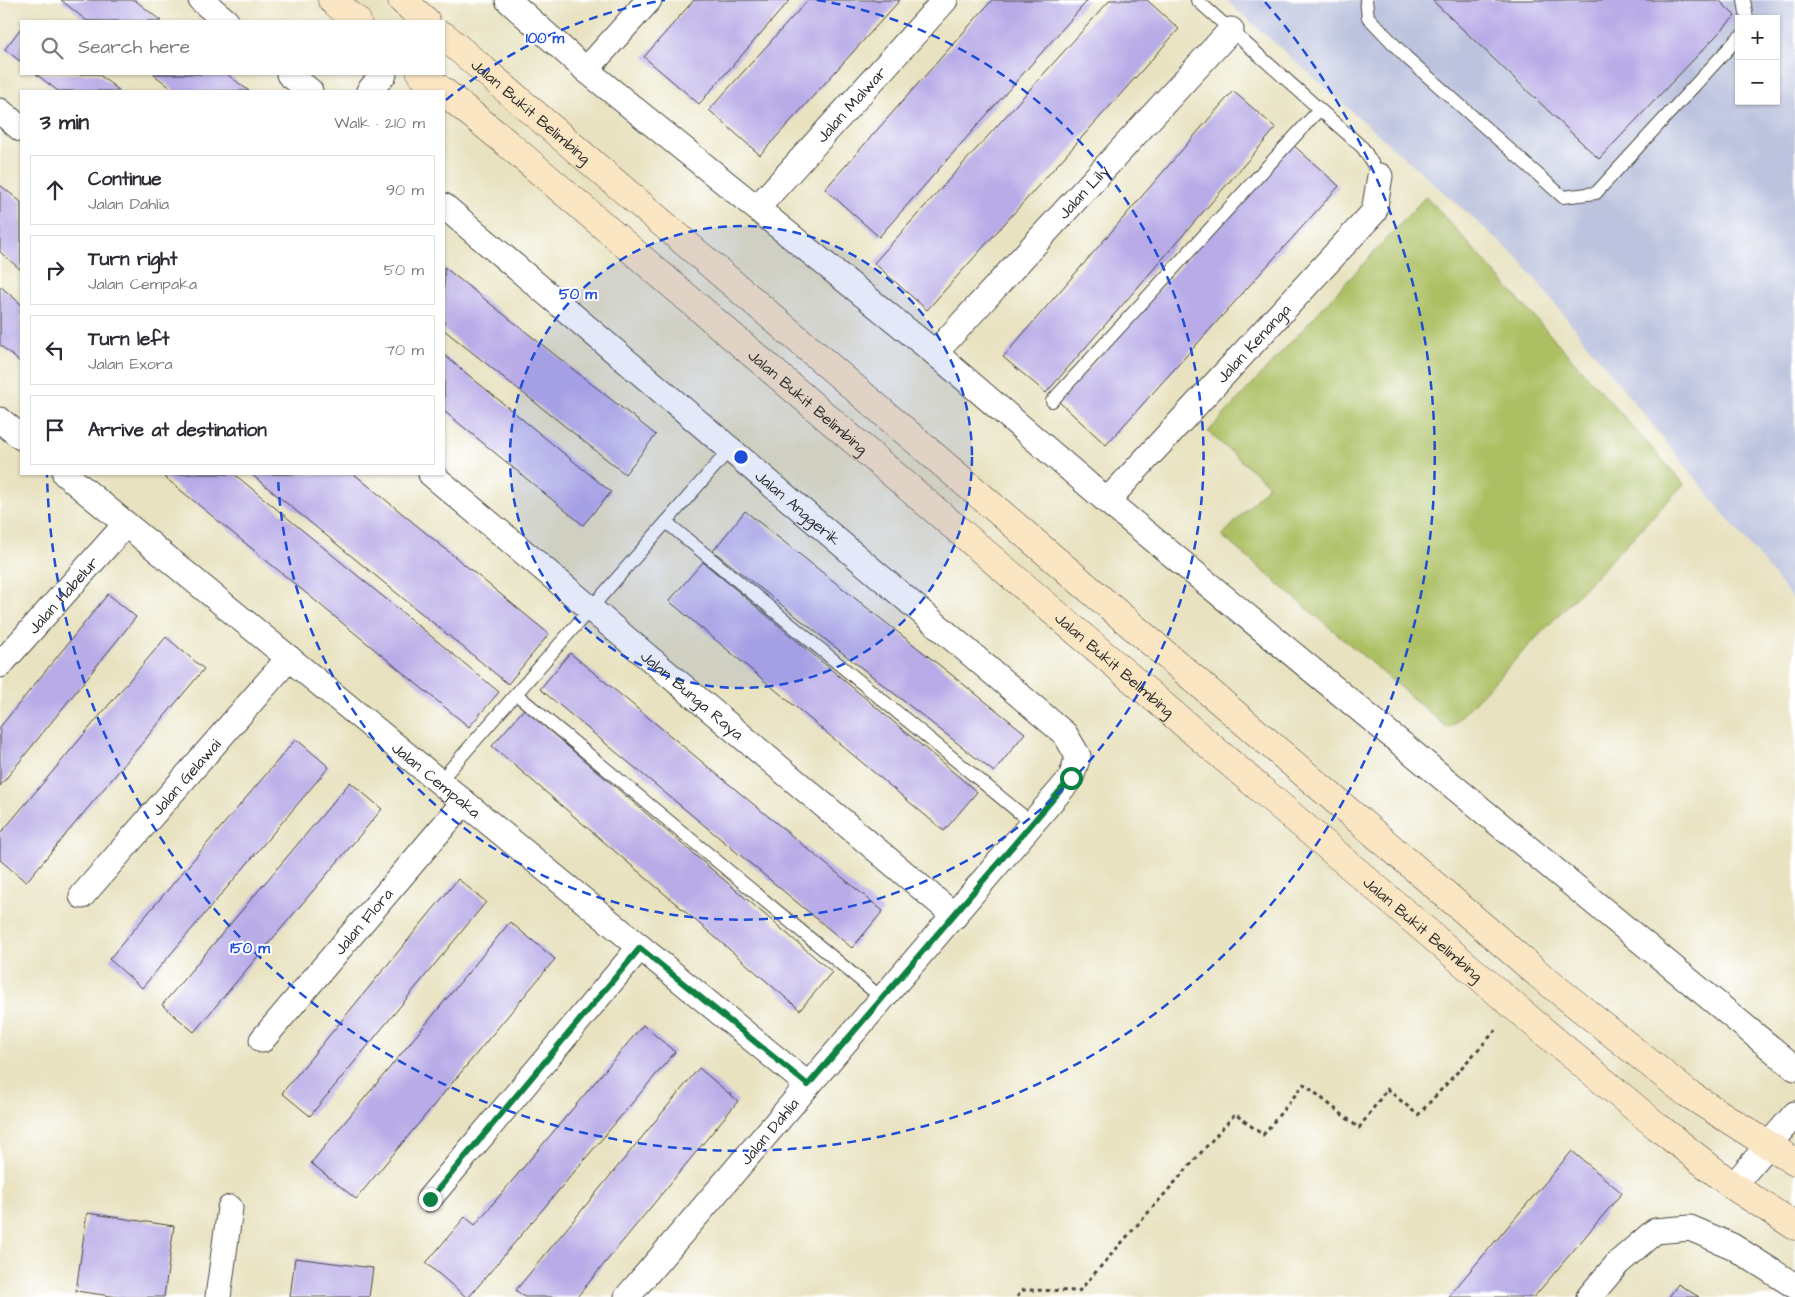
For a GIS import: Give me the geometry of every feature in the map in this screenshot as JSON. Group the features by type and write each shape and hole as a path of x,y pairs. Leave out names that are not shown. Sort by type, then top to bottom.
{"main road":[{"path":"332,0 356,20"},
{"path":"402,0 425,20"},
{"name":"Jalan Bukit Belimbing","path":"445,37 1542,978 1687,1093 1767,1146 1795,1162"},
{"name":"Jalan Bukit Belimbing","path":"422,75 441,90"},
{"name":"Jalan Bukit Belimbing","path":"445,94 523,157 1516,1008 1658,1127 1733,1186 1795,1226"}],"street":[{"path":"201,0 225,20"},
{"path":"508,0 586,70 935,353 1107,501 1795,1068"},
{"path":"586,70 649,0"},
{"name":"Jalan Malwar","path":"757,208 945,0"},
{"name":"Jalan Lily","path":"935,353 1231,30"},
{"path":"290,75 309,90"},
{"path":"371,90 383,75"},
{"path":"0,111 20,128"},
{"name":"Jalan Kenanga","path":"1107,501 1374,212 1380,176"},
{"name":"Jalan Anggerik","path":"445,207 1064,734 1078,756"},
{"name":"Jalan Cempaka","path":"66,475 808,1085"},
{"name":"Jalan Bunga Raya","path":"432,475 955,916"},
{"name":"Jalan Habelur","path":"0,666 126,524"},
{"name":"Jalan Gelawai","path":"82,896 289,658"},
{"name":"Jalan Dahlia","path":"628,1297 1033,824 1071,778 1078,756"},
{"name":"Jalan Flora","path":"262,1040 464,802"},
{"path":"430,1199 640,948"},
{"path":"1733,1186 1795,1114"},
{"path":"218,1297 230,1208"},
{"path":"1589,1297 1618,1263 1655,1231 1690,1228 1732,1246 1795,1286"}],"lane":[{"path":"1197,0 1363,148 1380,176"},
{"path":"1366,0 1368,17 1406,57 1563,197 1596,193 1735,41"},
{"path":"1744,0 1747,15"},
{"path":"1052,401 1319,110"},
{"path":"439,782 730,448"},
{"path":"666,522 1033,824"},
{"path":"516,694 883,999"}],"path":[{"path":"1016,1297 1023,1290 1078,1291 1235,1114 1263,1135 1304,1084 1359,1128 1387,1089 1418,1115 1516,1008"}],"shaded area":[{"path":"1226,0 1795,0 1795,602 1518,258"}],"green space":[{"path":"1426,196 1684,484 1449,729 1222,536 1269,485 1208,432"}],"building":[{"path":"61,0 135,0 160,20 86,20"},
{"path":"694,0 790,0 699,104 644,57"},
{"path":"808,0 900,0 760,155 709,110"},
{"path":"992,0 1088,0 879,237 825,189"},
{"path":"1110,0 1147,0 1179,29 927,310 874,263"},
{"path":"1432,0 1719,0 1735,16 1599,159"},
{"path":"20,29 20,61 5,49"},
{"path":"37,75 99,75 119,90 57,90"},
{"path":"154,75 228,75 248,90 174,90"},
{"path":"1233,91 1276,128 1046,393 1003,357"},
{"path":"1291,143 1339,186 1106,445 1059,402"},
{"path":"0,185 20,201 20,269 0,252"},
{"path":"445,268 656,435 625,474 445,331"},
{"path":"0,286 20,303 20,362 0,345"},
{"path":"445,356 611,492 583,525 445,412"},
{"path":"162,475 235,475 499,692 469,727"},
{"path":"252,475 355,475 549,634 508,684"},
{"path":"745,511 1025,733 994,772 713,551"},
{"path":"703,562 977,792 944,831 669,601"},
{"path":"108,594 136,617 0,786 0,727"},
{"path":"166,637 204,669 26,882 0,860 0,834"},
{"path":"570,653 883,911 852,948 540,689"},
{"path":"524,709 832,972 800,1010 492,746"},
{"path":"296,739 329,767 142,988 109,959"},
{"path":"350,782 382,809 194,1032 162,1005"},
{"path":"458,879 486,902 310,1116 282,1093"},
{"path":"510,922 555,959 356,1199 311,1163"},
{"path":"643,1025 675,1052 469,1297 466,1297 426,1263 465,1217 475,1225"},
{"path":"699,1068 738,1101 577,1297 524,1297 516,1290"},
{"path":"1572,1151 1622,1193 1534,1297 1448,1297"},
{"path":"87,1213 174,1226 164,1297 118,1297 76,1291"},
{"path":"295,1258 373,1268 369,1297 290,1297"},
{"path":"1678,1284 1699,1297 1669,1297"}],"route":[{"path":"430,1199 640,948 808,1085 955,916 1071,778"}]}
